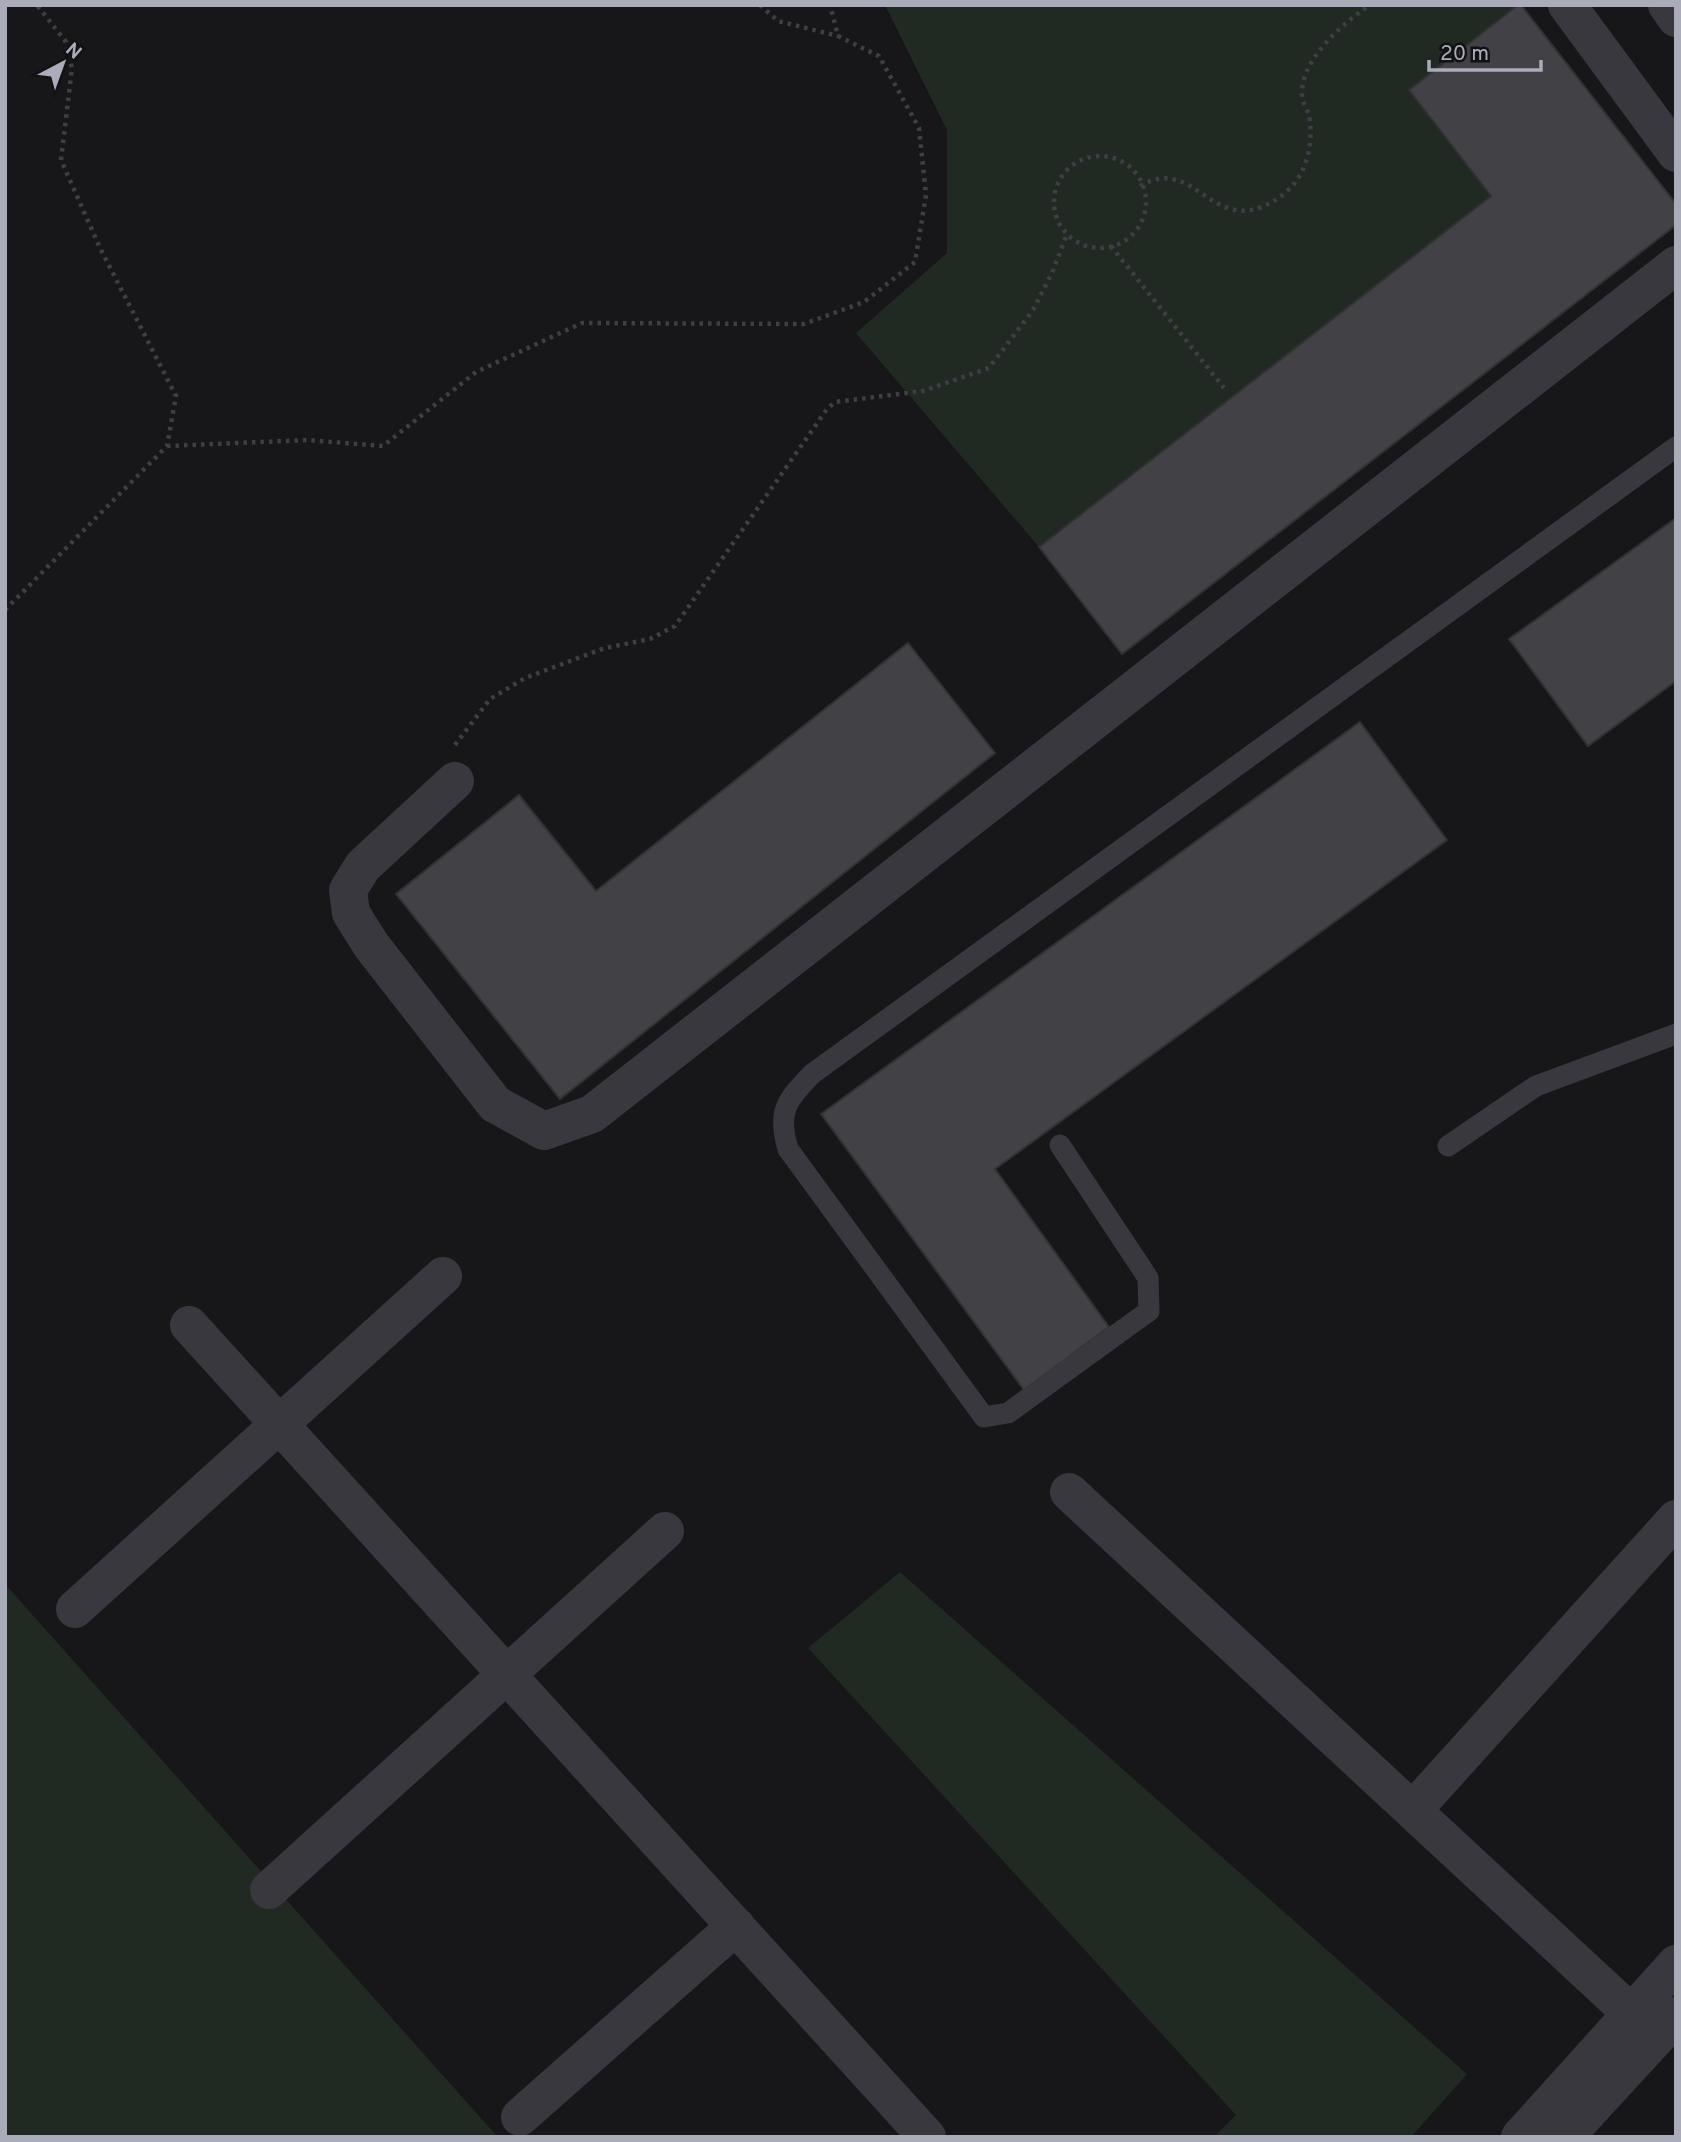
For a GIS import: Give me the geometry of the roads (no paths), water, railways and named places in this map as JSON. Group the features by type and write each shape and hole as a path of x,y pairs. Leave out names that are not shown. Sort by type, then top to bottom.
{"street":[{"path":"1567,5 1676,153"},
{"path":"1667,5 1676,18"},
{"path":"454,764 429,809 363,866 348,890 351,913 371,946 495,1104 544,1130 568,1125 592,1114 1676,265"},
{"path":"75,1609 443,1276"},
{"path":"190,1325 928,2137"},
{"path":"1069,1492 1632,2014"},
{"path":"1413,1810 1676,1520"},
{"path":"269,1890 665,1531"},
{"path":"520,2117 736,1926"},
{"path":"1520,2137 1676,1964"},
{"path":"1565,2137 1676,2016"}],"lane":[{"path":"1060,1145 1148,1278 1149,1311 1008,1413 984,1417 788,1149 780,1124 790,1097 823,1066 1676,447"},
{"path":"1448,1146 1536,1086 1676,1034"}]}
